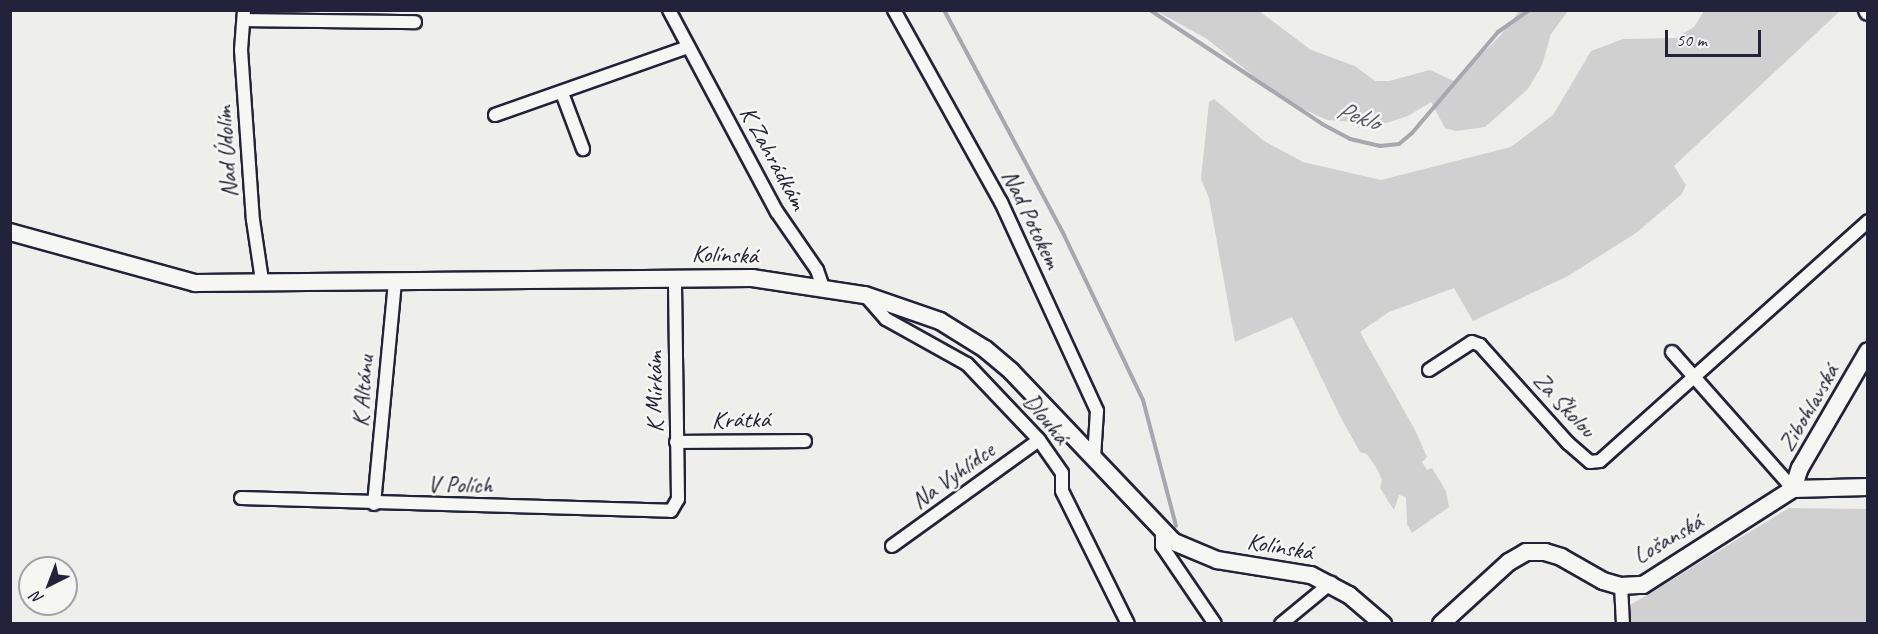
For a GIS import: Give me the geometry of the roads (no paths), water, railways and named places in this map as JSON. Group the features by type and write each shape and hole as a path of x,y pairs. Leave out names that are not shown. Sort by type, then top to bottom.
{"street":[{"name":"K Zahrádkám","path":"669,10 823,287"},
{"name":"Nad Potokem","path":"894,10 1001,202 1092,400 1096,411 1094,458"},
{"name":"Nad Údolím","path":"262,280 253,220 241,50 244,15 415,22"},
{"path":"495,114 562,93 688,47"},
{"path":"562,93 583,149"},
{"name":"Za Školou","path":"1429,370 1472,342 1480,345 1590,462 1600,461 1868,221"},
{"name":"Kolínská","path":"10,232 195,283 262,280 752,278 823,287 865,296 959,330 1011,371 1161,532 1189,550 1217,560 1290,570 1331,583"},
{"name":"K Mírkám","path":"675,277 676,506"},
{"name":"K Altánu","path":"374,504 395,281"},
{"name":"Dlouhá","path":"865,296 886,319 967,364 1039,440 1062,473 1066,500 1128,624"},
{"name":"Zibohlavská","path":"1793,489 1800,468 1868,351"},
{"path":"1672,352 1793,489 1868,487"},
{"name":"Na Vyhlídce","path":"892,546 1039,440"},
{"name":"Krátká","path":"676,442 806,441"},
{"name":"Lošanská","path":"1441,624 1509,562 1526,552 1553,555 1603,581 1621,586 1644,585 1666,573 1793,489"},
{"name":"V Polích","path":"240,498 374,504 671,511 676,506"},
{"name":"Kolínská","path":"1161,532 1162,546 1215,624"},
{"path":"1331,583 1383,624"},
{"name":"Kolínská","path":"1281,624 1331,583"},
{"path":"1621,586 1623,624"}],"waterway":[{"path":"944,10 1064,235 1143,400 1176,526"},
{"name":"Peklo","path":"1150,10 1322,124 1350,139 1380,146 1399,144 1412,133 1498,32 1529,10"}]}
